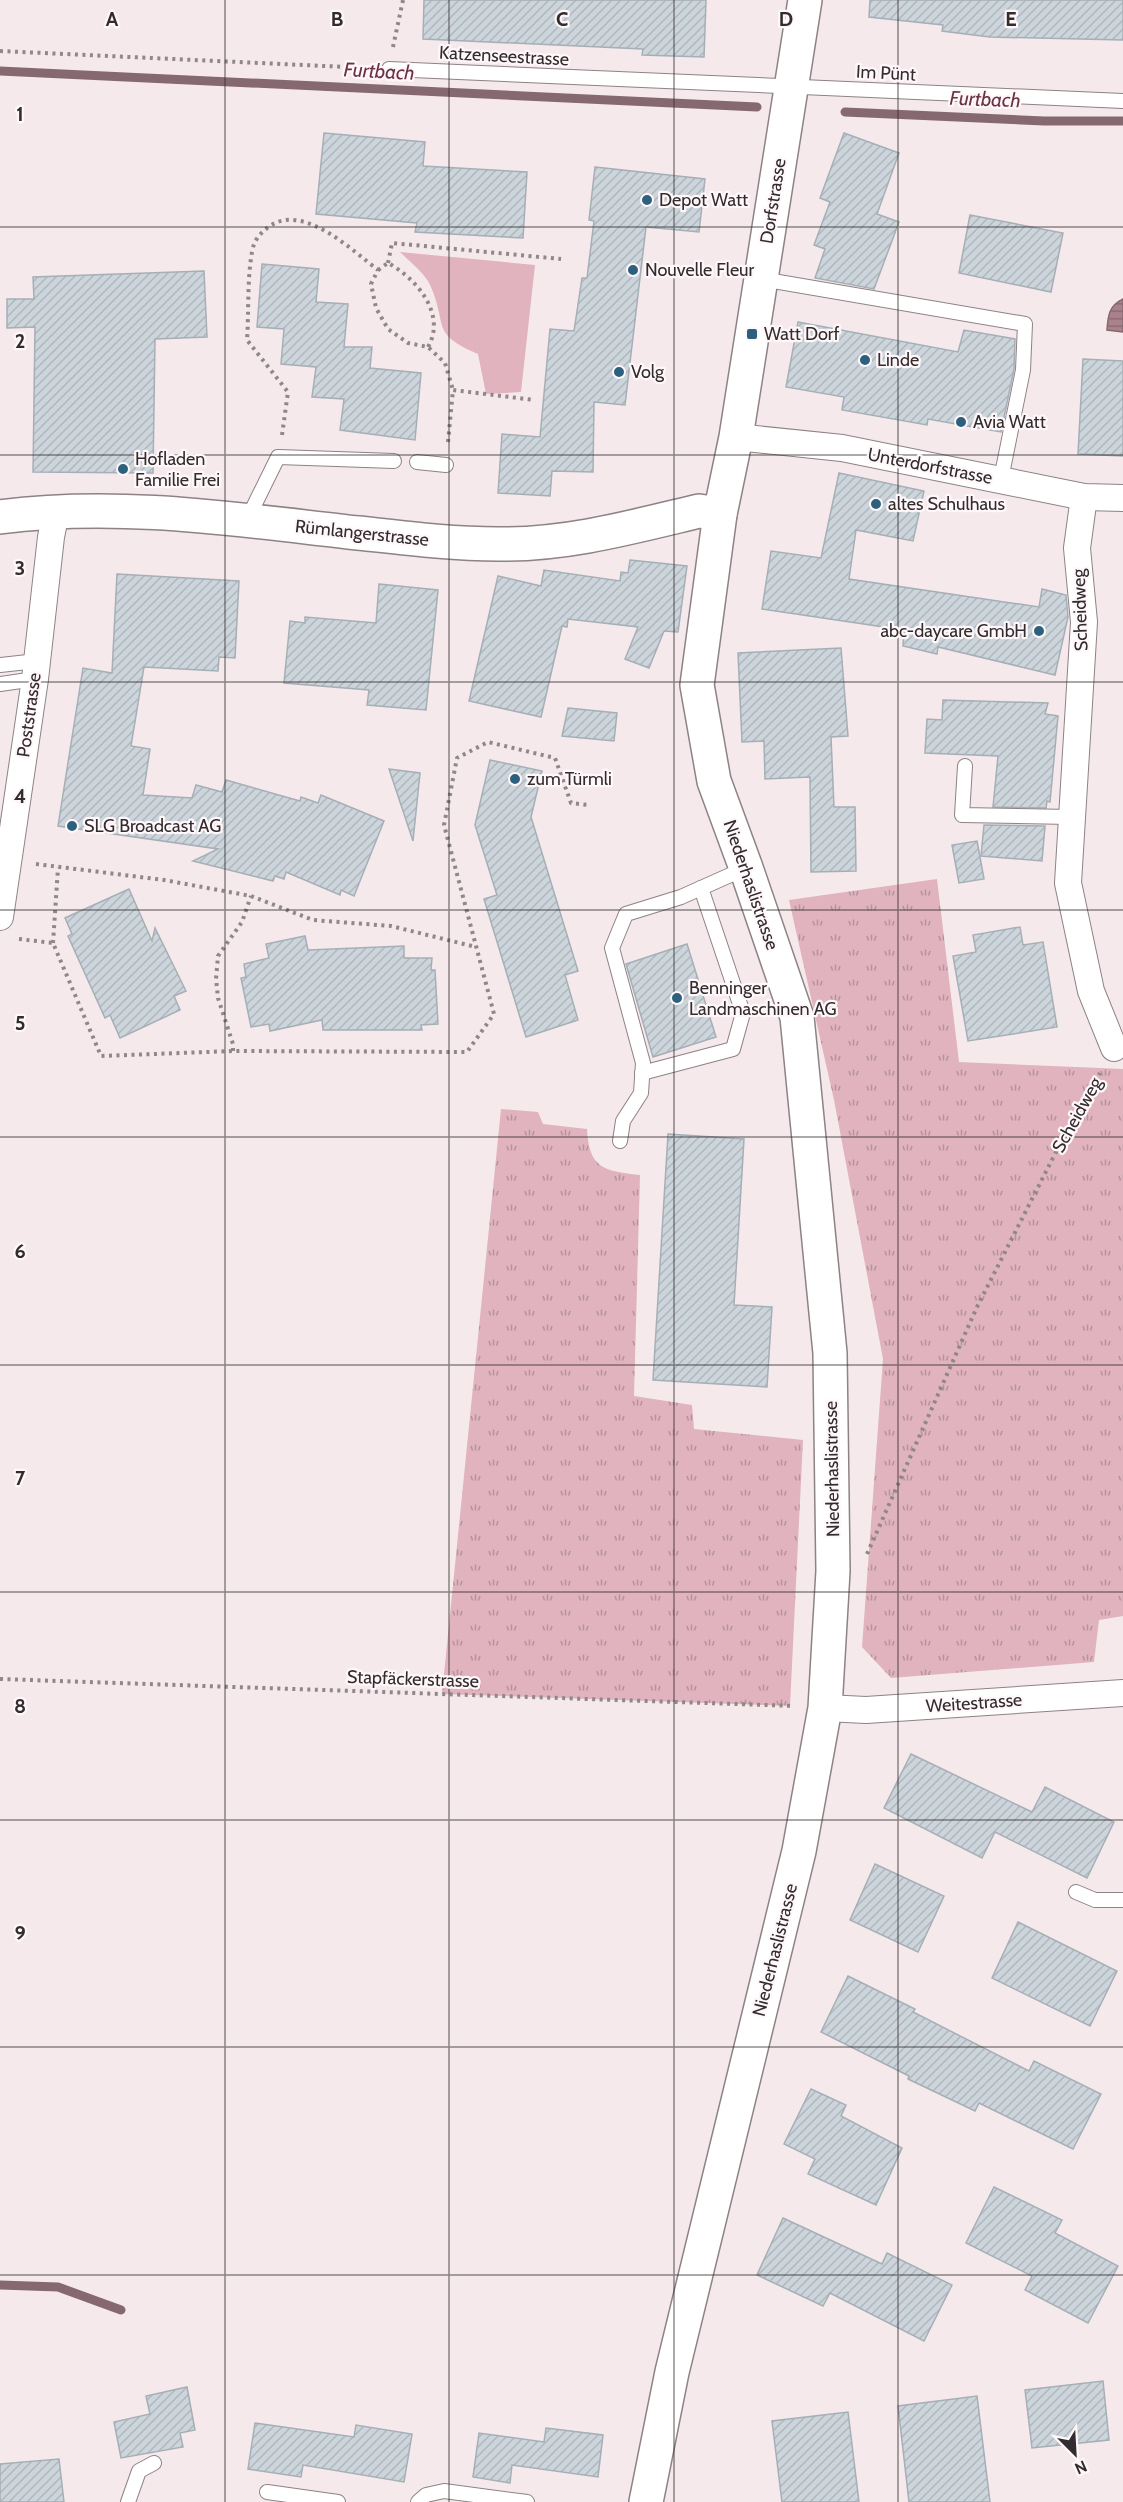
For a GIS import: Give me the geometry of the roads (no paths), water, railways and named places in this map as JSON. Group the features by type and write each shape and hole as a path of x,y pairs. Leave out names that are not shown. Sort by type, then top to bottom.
{"street":[{"name":"Dorfstrasse","path":"736,437 805,0"},
{"name":"Unterdorfstrasse","path":"736,437 842,448 1084,497 1123,498"},
{"name":"Niederhaslistrasse","path":"646,2502 672,2372 799,1851 825,1707 833,1571 830,1353 797,1017 714,781 697,685 720,514 736,437"},
{"name":"Scheidweg","path":"1084,497 1077,548 1084,622 1068,883 1091,991 1114,1048"},
{"name":"Rümlangerstrasse","path":"0,517 56,512 150,512 247,520 445,543 499,544 558,542 699,511 720,514"},
{"name":"Poststrasse","path":"5,928 8,860 56,512"},
{"name":"Weitestrasse","path":"825,1707 866,1710 1123,1693"}],"lane":[{"name":"Katzenseestrasse","path":"389,69 791,87"},
{"name":"Im Pünt","path":"791,87 1123,101"},
{"path":"761,279 1025,324 1023,370 1001,480"},
{"path":"247,520 278,457 394,460"},
{"path":"417,462 446,465"},
{"path":"0,665 36,670"},
{"path":"0,684 36,670"},
{"path":"965,766 962,814 1072,817"},
{"path":"621,1142 623,1121 641,1093 643,1063 612,948 626,914 681,897 746,868"},
{"path":"642,1073 734,1049 743,1013 701,888"},
{"path":"1076,1892 1095,1900 1123,1899"},
{"path":"128,2502 139,2471 154,2463"},
{"path":"418,2502 426,2495 444,2491 527,2502"},
{"path":"267,2492 338,2502"}],"waterway":[{"name":"Furtbach","path":"0,71 757,107"},
{"name":"Furtbach","path":"845,112 1044,121 1123,121"},
{"path":"0,2285 58,2287 121,2310"}],"place":[{"name":"Depot Watt","path":"647,200"},
{"name":"Nouvelle Fleur","path":"633,270"},
{"name":"Watt Dorf","path":"752,334"},
{"name":"Linde","path":"865,360"},
{"name":"Volg","path":"619,372"},
{"name":"Avia Watt","path":"961,422"},
{"name":"Hofladen Familie Frei","path":"123,469"},
{"name":"altes Schulhaus","path":"876,504"},
{"name":"abc-daycare GmbH","path":"1039,631"},
{"name":"zum Türmli","path":"515,779"},
{"name":"SLG Broadcast AG","path":"72,826"},
{"name":"Benninger Landmaschinen AG","path":"677,998"}]}
